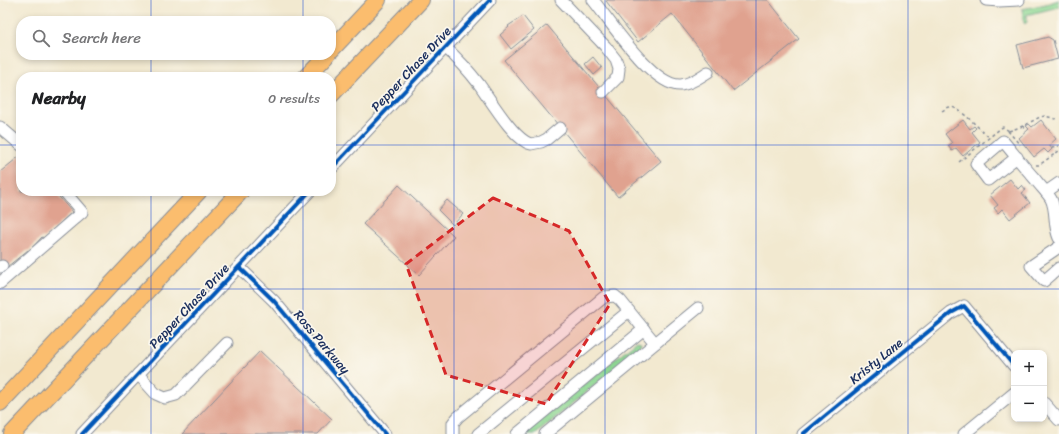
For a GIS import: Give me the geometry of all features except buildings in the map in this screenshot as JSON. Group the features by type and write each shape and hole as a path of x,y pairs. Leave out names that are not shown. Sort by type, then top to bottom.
{"highway":[{"path":"336,90 421,0"},
{"path":"336,45 374,4"},
{"path":"311,72 322,60"},
{"path":"0,403 194,196"},
{"path":"12,434 236,196"}],"street":[{"name":"Pepper Chase Drive","path":"336,164 490,0"},
{"path":"561,0 605,46 616,60 620,69 618,78 603,92"},
{"path":"593,0 644,65 656,76 667,83 679,85 688,84 708,72"},
{"path":"986,0 1019,0"},
{"path":"445,47 454,55 478,84 521,139 531,144 541,142 560,128"},
{"path":"1,130 16,141"},
{"path":"1019,155 1053,204 1055,228 1059,238"},
{"path":"1046,192 1059,183"},
{"path":"0,283 82,212 68,196"},
{"name":"Pepper Chase Drive","path":"82,434 305,196"},
{"path":"1059,247 1032,266 1044,281 1059,268"},
{"name":"Ross Parkway","path":"239,267 274,300 384,434"},
{"path":"453,434 454,423 458,417 604,297 615,296 620,300 655,343"},
{"name":"Kristy Lane","path":"803,434 950,313 964,306 1011,362"},
{"path":"545,434 698,308"},
{"path":"478,434 629,311"},
{"path":"517,434 644,329"},
{"path":"138,374 156,394 165,398 176,395 227,343"},
{"path":"964,434 1011,395"},
{"path":"1047,406 1059,420"}],"path":[{"path":"942,111 951,107 960,111 990,138"},
{"path":"1005,134 1043,116 1059,120"},
{"path":"1023,126 1026,130"},
{"path":"960,162 1000,131 1002,127 1009,131 1019,155"},
{"path":"1052,148 1059,146"},
{"path":"1035,164 1039,166 1059,151"}],"highlighted area":[{"path":"493,198 569,231 610,304 546,404 446,375 406,264"}],"green space":[{"path":"1059,0 1059,7 1026,15 1027,22 1025,24 1024,23 1022,9"},
{"path":"637,341 641,342 640,348 536,434 522,434"}],"cycle path":[{"path":"336,164 490,0"},
{"path":"82,434 305,196"},
{"path":"239,267 274,301 385,434"},
{"path":"803,434 951,313 964,306 1011,362"}]}
